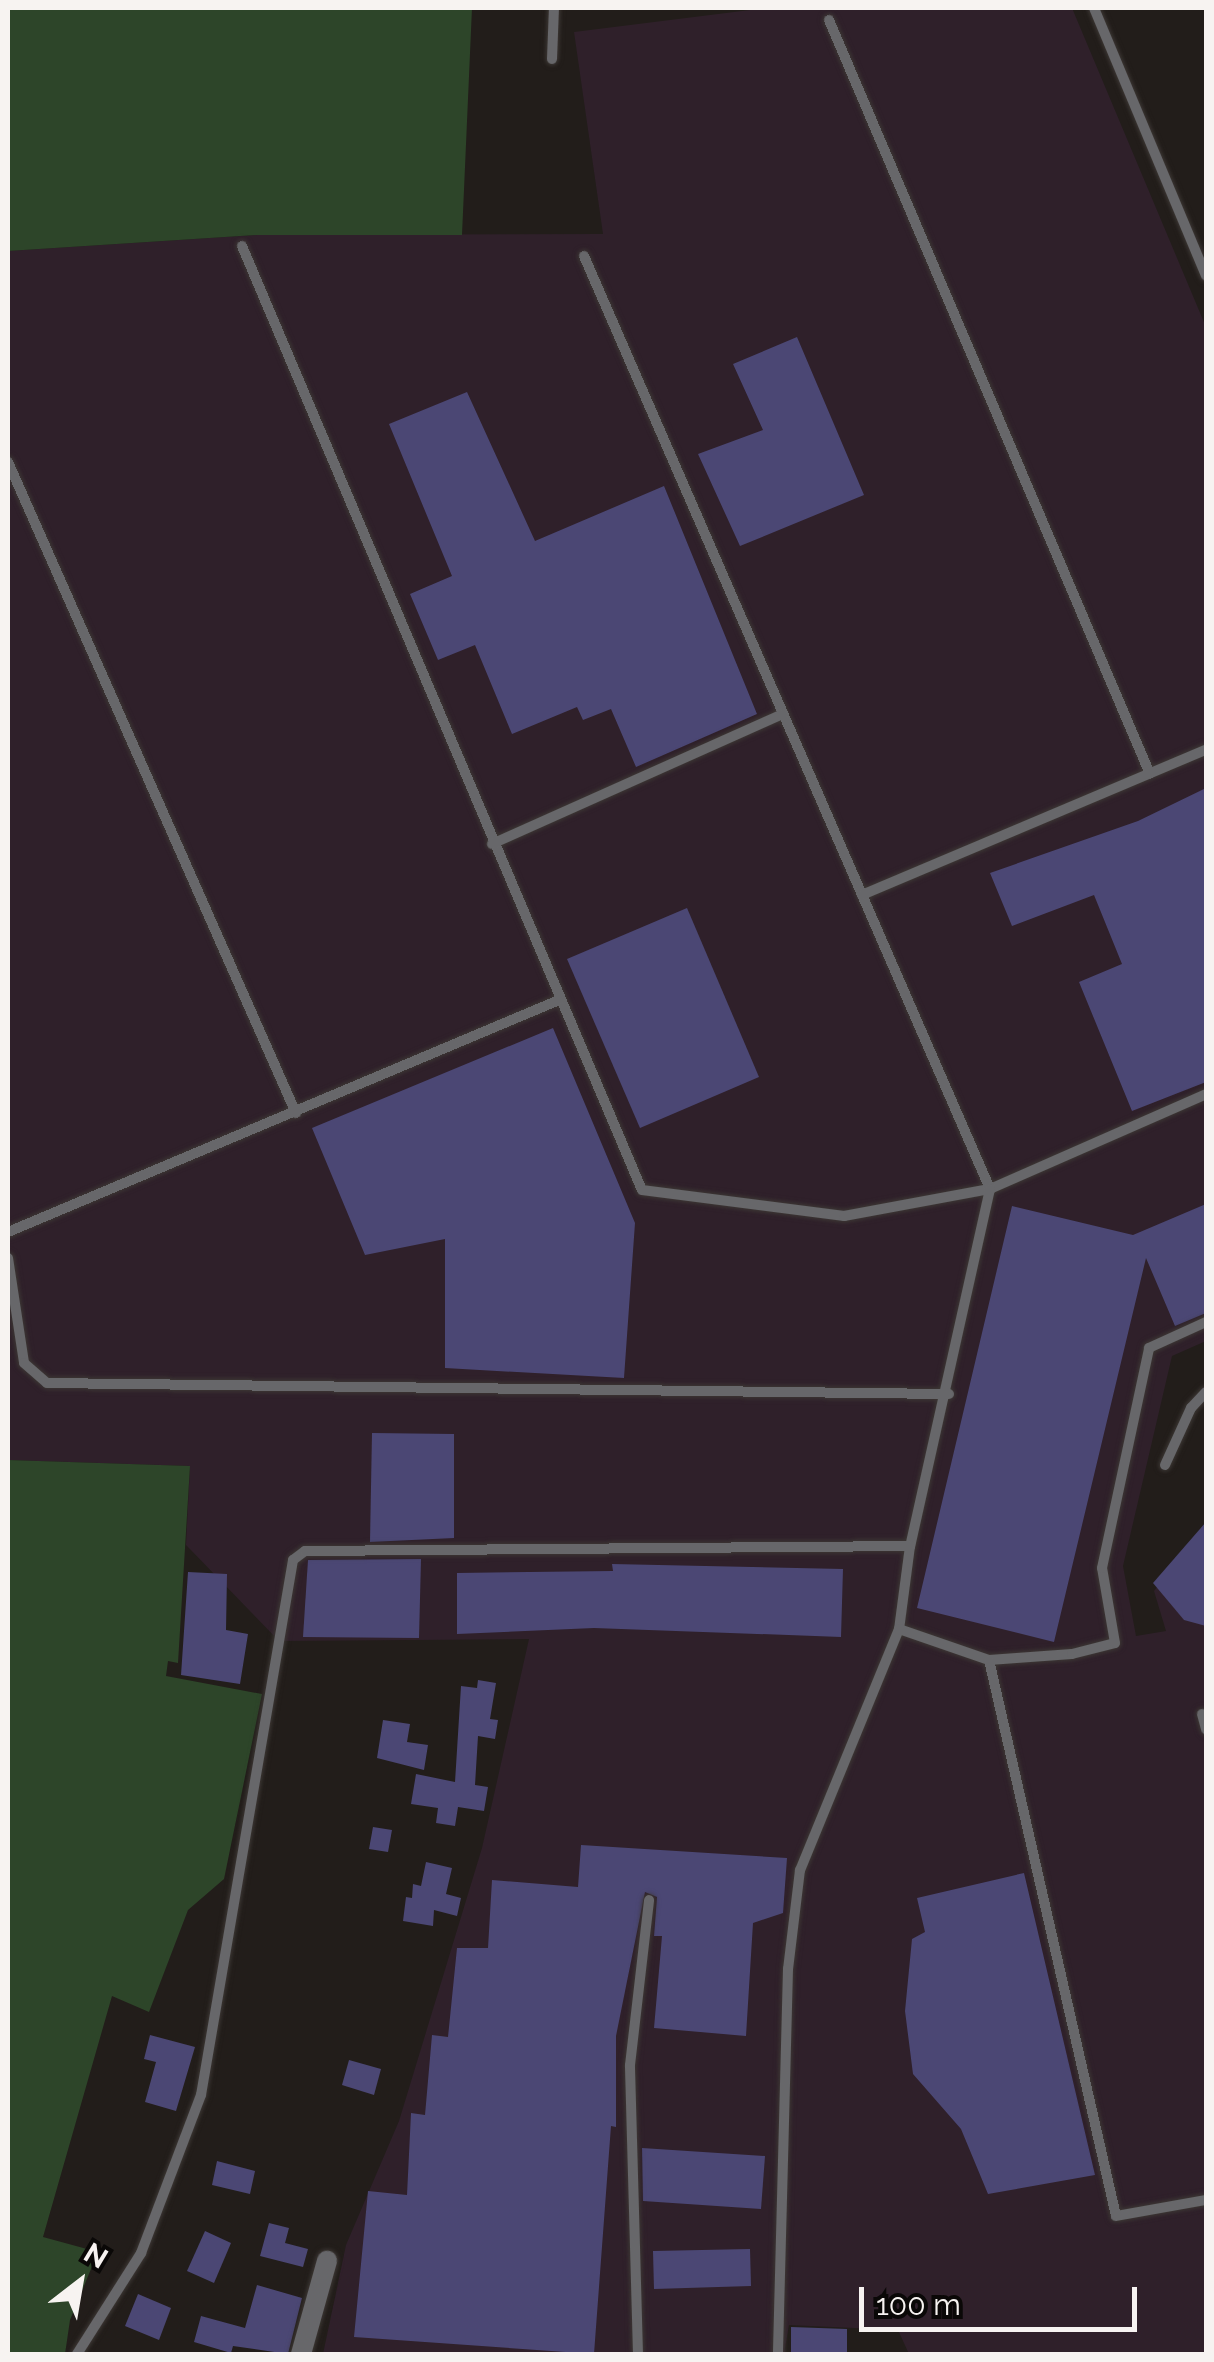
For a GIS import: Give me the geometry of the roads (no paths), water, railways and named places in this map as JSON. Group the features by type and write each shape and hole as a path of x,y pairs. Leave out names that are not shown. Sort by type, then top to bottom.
{"street":[{"path":"301,2354 327,2261"}],"lane":[{"path":"552,59 554,8"},
{"path":"1094,8 1206,276"},
{"path":"829,20 1150,774"},
{"path":"242,246 492,844 642,1190 844,1216 990,1189 1206,1094"},
{"path":"584,256 990,1189 948,1394 910,1546 899,1630 800,1870 788,1970 778,2354"},
{"path":"8,462 296,1113"},
{"path":"492,844 783,714"},
{"path":"862,895 1206,753"},
{"path":"8,1232 560,1000"},
{"path":"8,1258 24,1363 47,1384 948,1394"},
{"path":"899,1630 990,1660 1072,1654 1115,1643 1102,1568 1148,1348 1206,1322"},
{"path":"1165,1465 1191,1408 1206,1392"},
{"path":"77,2354 141,2253 201,2095 293,1560 305,1551 910,1546"},
{"path":"990,1660 1116,2216 1206,2200"},
{"path":"1202,1714 1206,1730"},
{"path":"638,2354 630,2065 649,1900"}]}
